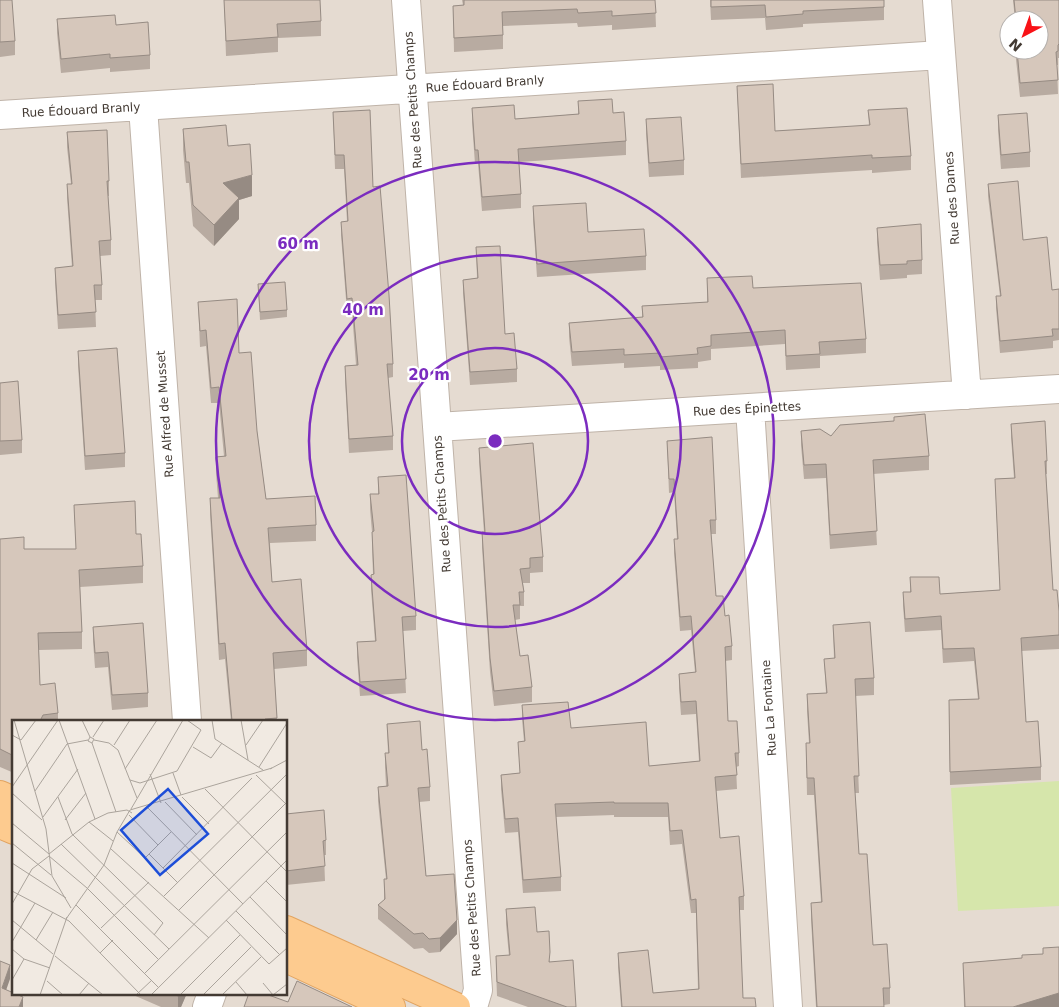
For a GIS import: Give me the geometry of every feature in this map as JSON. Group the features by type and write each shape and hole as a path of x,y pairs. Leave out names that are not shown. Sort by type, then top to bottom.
{"main road":[{"path":"0,795 12,800"},
{"path":"0,824 12,829"},
{"path":"288,931 456,1007"},
{"path":"288,959 390,1007"},
{"path":"332,979 383,990 421,1007"}],"street":[{"name":"Rue des Petits Champs","path":"406,0 478,990 473,1007"},
{"name":"Rue des Dames","path":"937,0 967,395"},
{"name":"Rue Édouard Branly","path":"0,115 941,55"},
{"name":"Rue Alfred de Musset","path":"143,107 187,720"},
{"name":"Rue des Épinettes","path":"436,427 1058,389"},
{"name":"Rue La Fontaine","path":"750,408 788,1007"},
{"path":"207,1007 212,994"}],"shaded area":[{"path":"0,0 1059,0 1059,1007 0,1007"}],"green space":[{"path":"1059,781 1059,906 958,911 951,788"}],"building":[{"path":"0,0 12,0 15,41 0,42"},
{"path":"224,0 320,0 321,21 277,24 278,37 226,41"},
{"path":"464,0 655,0 656,13 612,16 612,11 578,13 577,9 502,12 503,35 454,38 453,6 464,5"},
{"path":"711,0 884,0 884,7 803,11 803,14 766,17 765,5 711,7"},
{"path":"1014,0 1059,0 1059,44 1058,51 1056,52 1058,80 1020,83 1018,60 1049,60 1049,10 1015,10"},
{"path":"115,15 116,25 148,22 150,55 110,58 110,54 61,59 57,19"},
{"path":"773,84 775,131 870,125 868,110 907,108 911,156 872,158 872,155 741,164 737,86"},
{"path":"612,99 613,113 624,112 626,141 518,149 521,194 482,197 478,150 475,150 472,108 514,105 515,119 579,114 578,101"},
{"path":"370,110 373,187 380,186 389,295 393,364 387,364 393,436 349,439 345,366 358,365 352,298 347,299 341,222 348,221 344,155 335,155 333,112"},
{"path":"1027,113 1030,152 1001,155 998,115"},
{"path":"681,117 684,160 649,163 646,119"},
{"path":"226,125 228,146 250,144 252,175 223,183 239,198 214,225 193,205 189,162 186,162 183,129"},
{"path":"107,130 109,181 107,181 111,240 99,241 102,285 94,285 96,312 58,315 55,268 73,266 67,184 72,184 67,132"},
{"path":"1018,181 1023,240 1047,237 1052,290 1059,289 1059,329 1052,329 1053,336 1000,341 996,296 1001,296 988,184"},
{"path":"586,203 588,232 644,229 646,256 537,264 533,206"},
{"path":"921,224 922,260 907,261 907,264 880,265 877,228"},
{"path":"500,246 505,334 514,333 517,369 470,372 463,280 478,278 476,247"},
{"path":"752,276 753,288 861,283 866,339 819,342 820,354 786,356 785,330 711,335 711,346 697,348 698,354 660,357 660,353 624,355 624,349 572,352 569,323 643,317 642,306 708,302 707,278"},
{"path":"285,282 287,310 260,312 258,284"},
{"path":"237,299 239,353 251,352 257,431 266,499 315,496 316,525 268,528 272,582 301,579 307,650 273,653 277,718 232,720 225,643 219,644 210,498 220,498 216,457 226,456 219,387 211,388 206,330 200,331 198,302"},
{"path":"117,348 125,453 85,456 78,351"},
{"path":"18,381 22,440 0,441 0,383"},
{"path":"925,414 929,456 873,460 877,531 830,535 826,464 804,465 801,431 820,429 831,436 840,425 894,421 894,417"},
{"path":"1045,421 1047,461 1045,461 1053,590 1057,590 1059,635 1021,638 1026,722 1038,721 1041,767 950,772 949,700 979,699 974,648 943,649 941,616 905,619 903,592 911,592 910,577 939,577 940,594 1000,590 995,479 1015,478 1011,424"},
{"path":"712,437 716,520 710,520 716,596 723,596 725,616 729,615 732,646 725,647 728,721 737,721 739,753 735,753 737,775 715,777 720,838 739,836 744,896 739,897 743,998 755,998 756,1007 622,1007 618,953 648,950 653,993 699,989 696,899 691,900 682,830 670,831 668,803 555,804 561,877 523,880 518,818 505,819 501,775 520,773 518,742 525,741 522,705 568,702 571,728 646,722 649,766 700,761 696,701 681,702 679,674 696,672 691,616 680,617 674,539 678,539 674,479 669,479 667,441"},
{"path":"533,443 543,557 530,558 530,568 520,569 524,592 519,592 520,605 513,605 520,656 528,655 532,687 494,691 490,658 482,532 485,532 479,448"},
{"path":"406,475 416,616 402,617 406,679 360,682 357,642 376,641 371,575 374,574 372,532 374,531 370,494 379,494 378,477"},
{"path":"135,501 136,534 141,534 143,566 79,570 82,632 38,633 40,685 55,683 58,713 43,715 40,720 12,720 12,755 0,749 0,539 24,537 24,549 76,549 74,505"},
{"path":"870,622 874,678 855,679 859,776 854,776 859,854 867,854 873,945 887,944 890,988 883,988 884,1007 817,1007 811,903 822,902 814,778 807,778 806,743 810,743 807,694 827,693 824,659 835,658 833,625"},
{"path":"143,623 148,693 112,695 108,652 95,653 93,627"},
{"path":"420,721 422,750 427,749 430,787 418,788 426,876 454,874 457,920 440,938 429,939 423,933 414,934 378,905 385,899 384,879 387,879 378,787 388,786 385,753 389,753 387,724"},
{"path":"324,810 326,840 323,841 325,866 288,871 288,814"},
{"path":"535,907 537,932 549,931 549,962 573,960 576,1007 567,1007 497,982 496,956 510,955 506,909"},
{"path":"1059,947 1059,993 1013,1007 965,1007 963,963 1022,958 1022,955 1043,954 1043,948"},
{"path":"0,961 10,965 2,988 12,994 23,997 19,1007 0,1007"},
{"path":"297,981 352,1007 244,1007 249,994 266,994 288,1002"}]}
